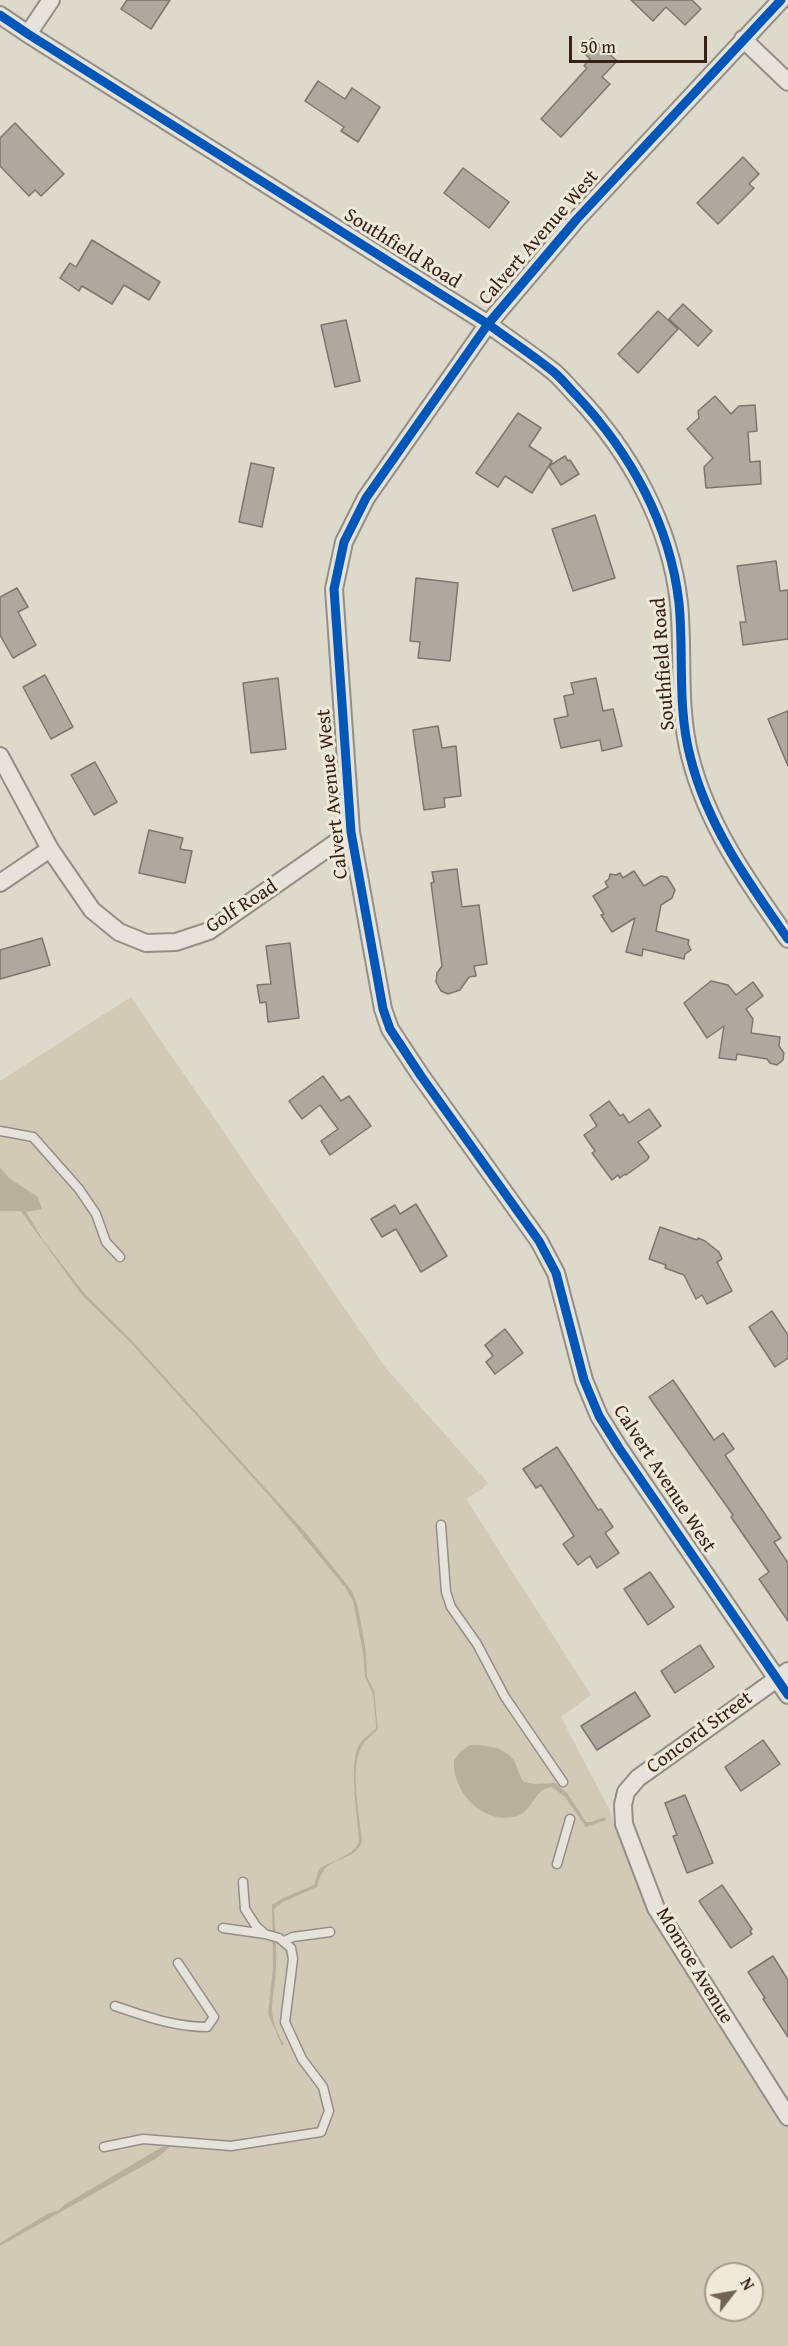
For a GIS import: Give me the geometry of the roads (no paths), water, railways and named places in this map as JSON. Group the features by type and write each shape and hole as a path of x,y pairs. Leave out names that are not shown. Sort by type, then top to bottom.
{"street":[{"path":"28,34 51,0"},
{"name":"Calvert Avenue West","path":"781,0 576,220 488,324 366,498 344,542 334,589 351,832 378,986 390,1029 539,1241 556,1274 584,1380 599,1416 619,1448 782,1674 788,1695"},
{"name":"Southfield Road","path":"0,15 488,324 552,370 597,418 618,444 635,471 672,558 681,628 683,706 689,755 706,807 723,841 788,939"},
{"path":"743,39 788,82"},
{"name":"Golf Road","path":"0,756 50,849 92,910 119,932 146,943 176,942 209,931 351,832"},
{"path":"0,883 50,849"},
{"name":"Concord Street","path":"623,1805 626,1792 638,1778 782,1674"},
{"name":"Monroe Avenue","path":"623,1805 624,1824 664,1923 788,2117"}],"lane":[{"path":"0,1131 33,1137 79,1189 96,1214 106,1242 120,1257"},
{"path":"441,1525 446,1592 451,1607 477,1644 505,1697 563,1782"},
{"path":"557,1864 570,1819"},
{"path":"243,1882 245,1909 256,1926 267,1934"},
{"path":"104,2147 143,2139 231,2146 321,2132 329,2111 323,2087 302,2059 285,2022 293,1959 291,1948 282,1940 267,1934 223,1928"},
{"path":"282,1940 330,1932"},
{"path":"115,2006 157,2020 188,2027 207,2027 214,2017 178,1963"}]}
